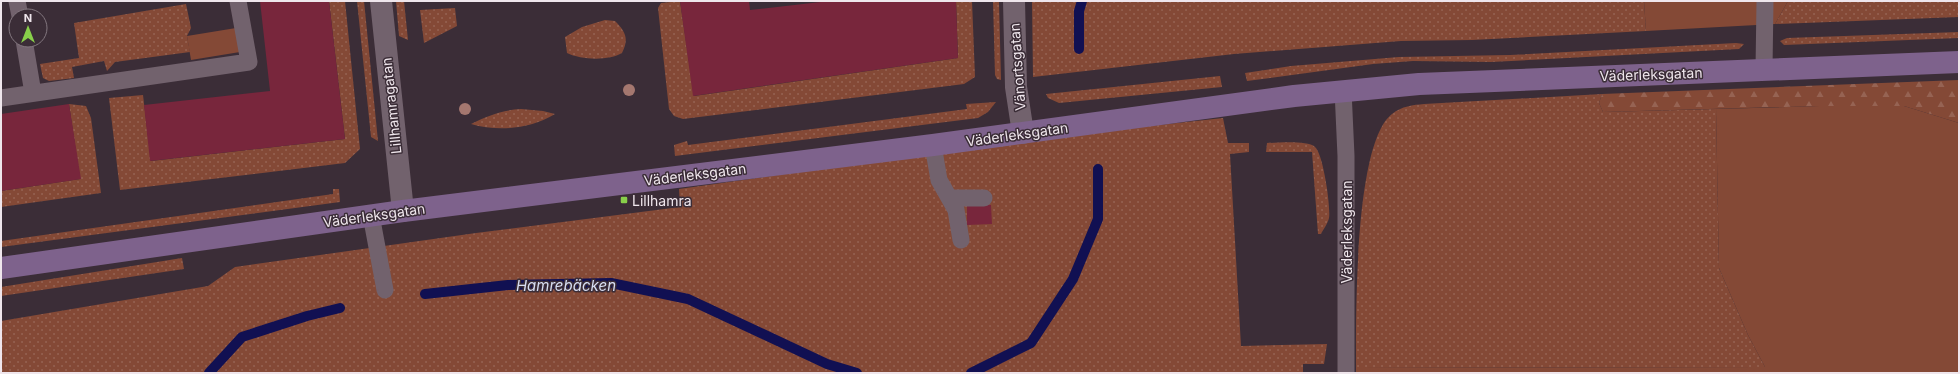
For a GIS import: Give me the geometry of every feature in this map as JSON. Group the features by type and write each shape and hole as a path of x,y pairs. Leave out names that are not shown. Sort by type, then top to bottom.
{"street":[{"name":"Lillhamragatan","path":"381,1 403,210"},
{"name":"Vänortsgatan","path":"1014,1 1016,87 1023,133"},
{"name":"Väderleksgatan","path":"1,268 403,210 933,145 1342,90 1427,83 1959,62"}],"lane":[{"path":"1,98 249,62 238,1"},
{"path":"1764,1 1764,69"},
{"path":"25,48 33,93"},
{"name":"Väderleksgatan","path":"1342,90 1346,156 1346,373"},
{"path":"933,145 939,180 956,210 961,240"},
{"path":"950,198 984,198"},
{"path":"371,215 385,290"}],"green space":[{"path":"329,1 345,1 360,149 345,163 120,190 109,98 143,95 151,161 345,139"},
{"path":"357,1 364,1 378,141 371,137"},
{"path":"396,1 404,1 408,40 399,36"},
{"path":"680,1 694,96 958,58 956,1 972,1 975,77 964,84 683,119 674,116 669,109 658,8 661,3"},
{"path":"993,1 999,1 1001,80 997,79 995,75"},
{"path":"1032,1 1644,1 1646,31 1472,40 1401,41 1234,54 1033,77"},
{"path":"1644,1 1788,1 1775,24 1646,31"},
{"path":"1788,1 1959,1 1959,17 1775,24"},
{"path":"186,4 191,28 187,36 190,52 115,62 107,71 104,61 72,67 74,78 49,81 43,78 40,64 79,58 74,23"},
{"path":"455,8 457,26 424,43 420,10"},
{"path":"605,20 615,21 624,32 626,40 622,53 616,56 595,59 567,53 565,37 582,27"},
{"path":"236,28 240,52 191,60 187,36"},
{"path":"1959,32 1959,38 1784,45 1780,41 1787,38"},
{"path":"1736,43 1744,44 1739,49 1491,62 1413,61 1373,64 1247,81 1245,73 1291,66 1399,57 1510,55"},
{"path":"1220,76 1222,87 1059,103 1048,98 1046,94"},
{"path":"1959,80 1959,123 1904,106 1819,106 1603,112 1599,103 1602,94"},
{"path":"1602,94 1599,103 1603,112 1716,109 1719,268 1748,335 1765,367 1356,368 1357,273 1364,194 1370,159 1380,131 1392,114 1412,105 1420,104"},
{"path":"996,102 988,112 978,118 675,156 674,145 687,141 688,145 967,109 966,104"},
{"path":"69,104 86,106 91,118 101,193 1,207 1,191 80,179"},
{"path":"1819,106 1904,106 1959,123 1959,373 1356,373 1356,368 1765,367 1748,335 1719,268 1716,109"},
{"path":"521,109 543,111 555,114 535,123 514,128 492,128 471,124 495,114"},
{"path":"1223,118 1228,143 1249,143 1249,152 1230,154 1241,346 1327,344 1324,364 1303,364 1303,373 1,373 1,321 208,286 235,267 476,233 680,207 679,189 1040,138"},
{"path":"1267,143 1306,143 1315,147 1318,151 1328,192 1329,212 1327,224 1321,234 1318,234 1312,152 1266,152"},
{"path":"333,189 339,189 340,202 1,247 1,241 333,194"},
{"path":"182,258 184,269 1,296 1,287"}],"building":[{"path":"260,1 329,1 345,139 150,161 144,105 270,91"},
{"path":"680,1 749,1 750,10 829,1 956,1 958,58 693,96"},
{"path":"69,104 81,179 1,191 1,114"},
{"path":"967,205 991,205 992,224 967,225"}],"waterway":[{"name":"Hamrebäcken","path":"1079,49 1079,11 1082,1"},
{"name":"Hamrebäcken","path":"971,373 1031,343 1073,279 1098,219 1098,169"},
{"name":"Hamrebäcken","path":"425,294 508,285 611,283 688,299 827,364 857,373"},
{"name":"Hamrebäcken","path":"209,373 242,337 307,316 340,308"}],"place":[{"name":"Lillhamra","path":"624,200"}]}
